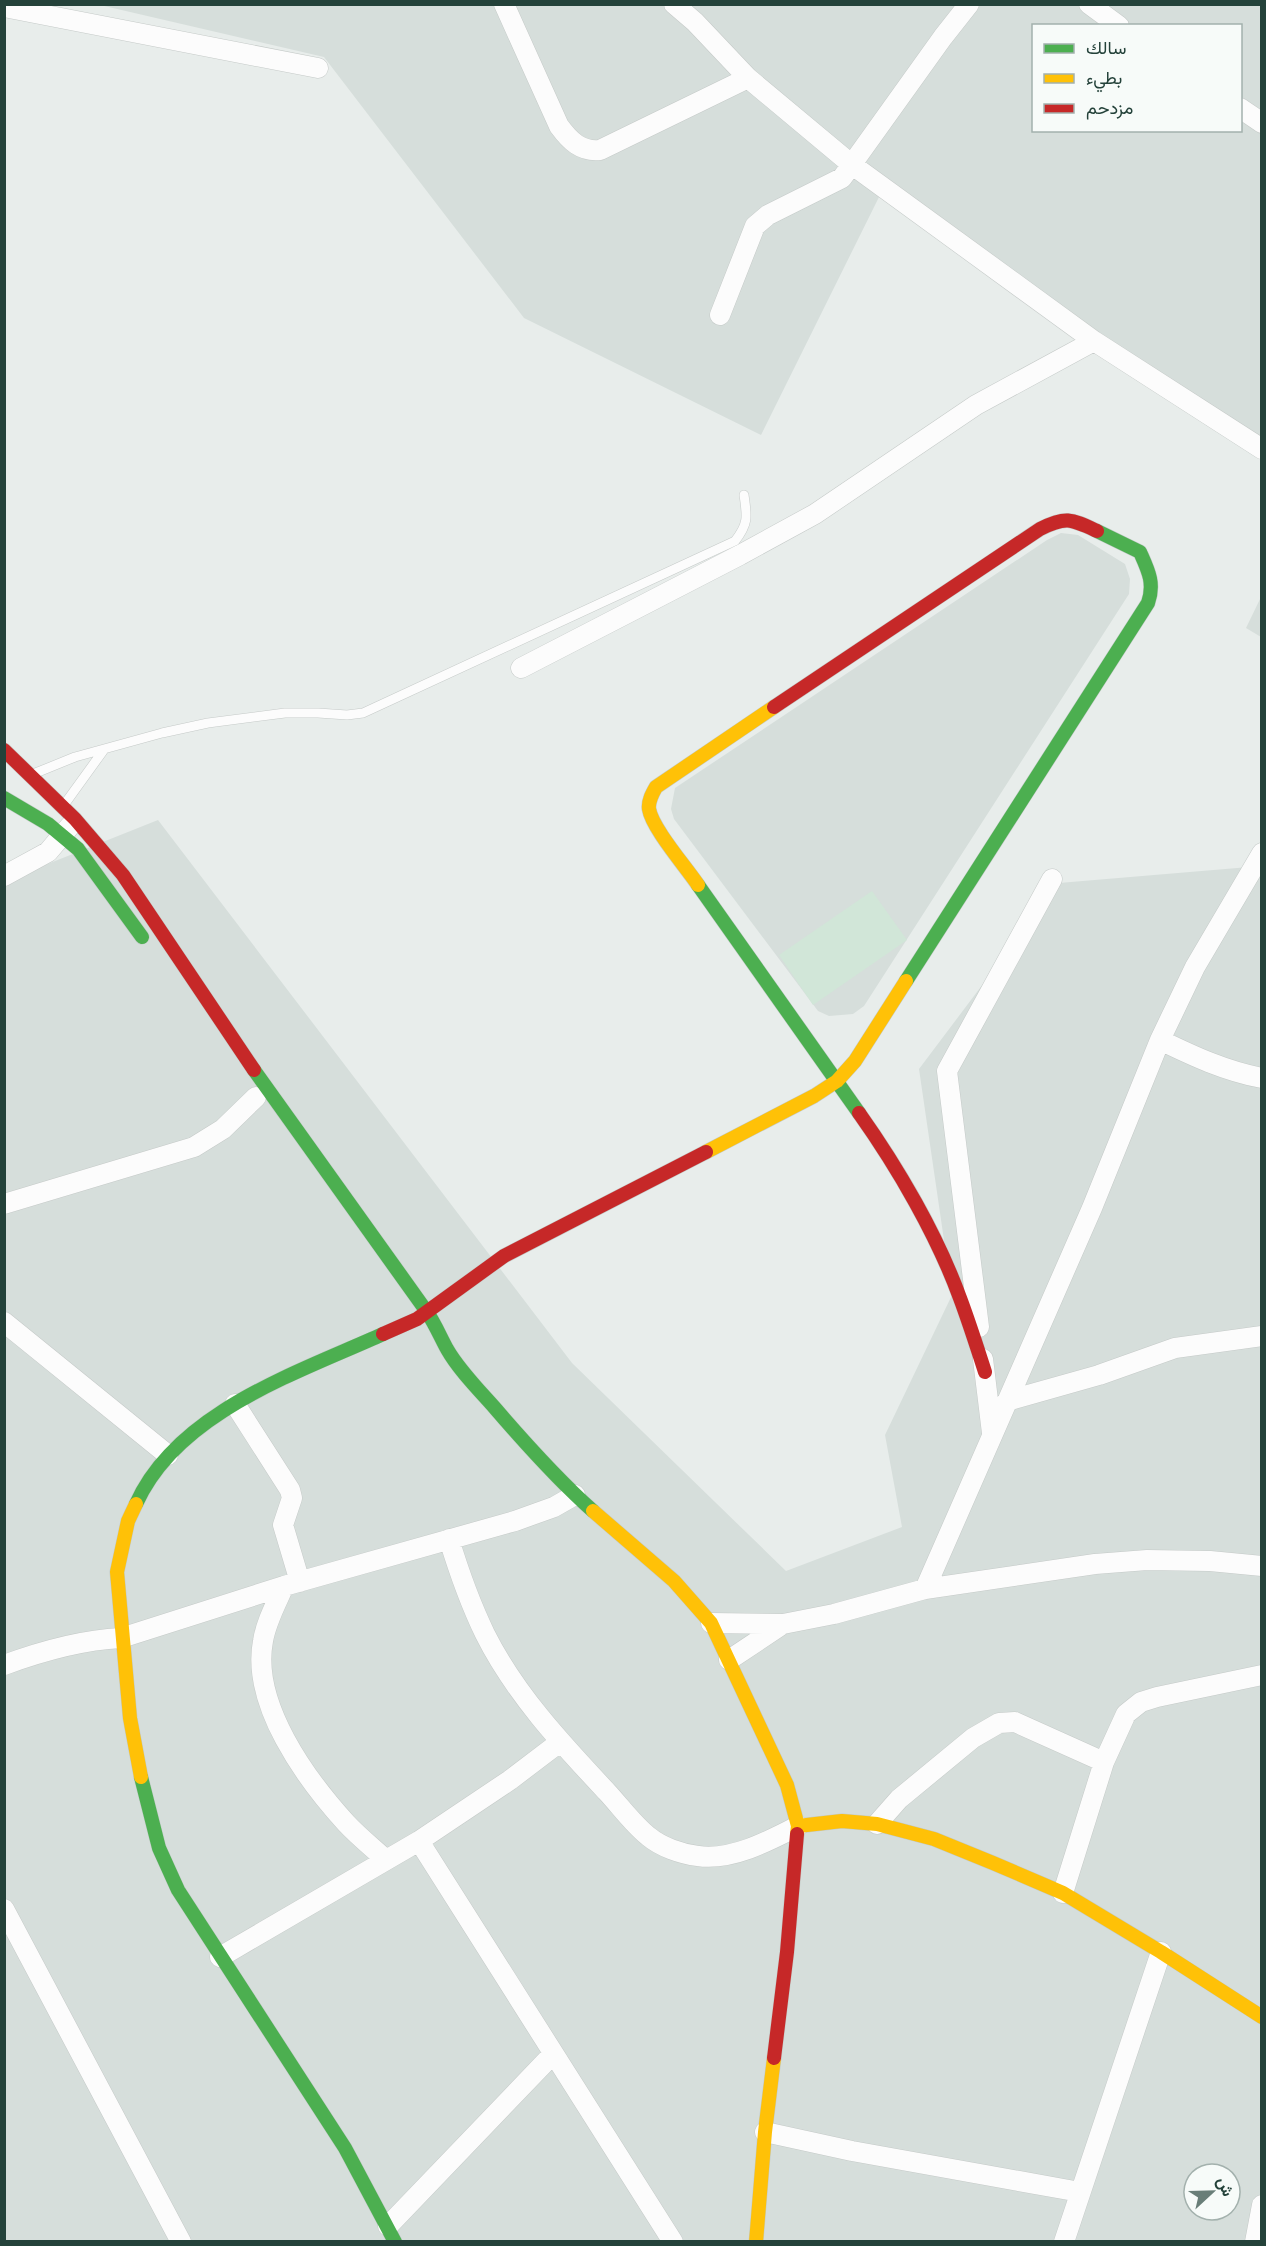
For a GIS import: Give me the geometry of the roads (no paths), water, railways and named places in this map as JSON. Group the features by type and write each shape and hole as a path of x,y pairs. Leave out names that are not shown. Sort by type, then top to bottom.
{"street":[{"path":"504,4 559,126 569,139 579,147 590,151 600,150 748,78"},
{"path":"674,4 695,22 748,78 851,164 1094,341 1262,449"},
{"path":"720,315 755,226 768,215 842,178 969,4"},
{"path":"1089,4 1116,24"},
{"path":"4,7 318,68"},
{"path":"1242,109 1262,123"},
{"path":"521,668 815,514 976,405 1094,341"},
{"path":"553,2054 391,2234 345,2148 178,1890 159,1848 146,1801 130,1718 121,1638 117,1572 128,1521 142,1490 168,1455 198,1429 235,1404 273,1384 422,1316 504,1256 803,1102 837,1081 861,1051 1148,603 1152,591 1151,577 1140,552 1074,520 1056,521 1040,529 656,787 649,798 649,813 658,830 837,1081 889,1155 917,1205 960,1297 985,1372"},
{"path":"4,750 69,813 123,875 422,1316"},
{"path":"4,798 56,830 91,864 153,951"},
{"path":"4,876 43,855 56,830 69,813"},
{"path":"925,1589 1092,1208 1160,1040 1195,967 1262,853"},
{"path":"992,1433 947,1071 1052,879"},
{"path":"1160,1040 1237,1074 1262,1078"},
{"path":"236,1068 422,1316 440,1332 447,1349 471,1381 525,1443 575,1495 674,1581 711,1623 783,1776 798,1826 788,1952 765,2132 756,2241"},
{"path":"4,1204 194,1147 223,1129 256,1096"},
{"path":"4,1322 168,1455"},
{"path":"1007,1401 1099,1375 1175,1348 1262,1336"},
{"path":"235,1404 290,1490 292,1498 283,1520 292,1584 272,1614 263,1642 261,1671 270,1705 286,1741 313,1785 347,1825 386,1860"},
{"path":"4,1665 63,1646 96,1639 121,1638 292,1584 538,1514 575,1495"},
{"path":"449,1539 469,1598 486,1635 514,1683 560,1742 648,1836 673,1850 700,1857 733,1854 762,1845 798,1826 842,1821 877,1824 934,1839 1063,1893 1262,2017"},
{"path":"711,1623 783,1624 834,1614 925,1589 1095,1564 1147,1560 1210,1561 1262,1566"},
{"path":"729,1660 783,1624"},
{"path":"1063,1893 1104,1762 1126,1714 1141,1702 1262,1675"},
{"path":"877,1824 898,1799 938,1765 973,1738 999,1723 1015,1722 1104,1762"},
{"path":"220,1957 419,1842 560,1742"},
{"path":"419,1842 674,2241"},
{"path":"4,1909 181,2241"},
{"path":"1064,2241 1161,1952"},
{"path":"765,2132 852,2151 1080,2192"},
{"path":"1255,2241 1262,2205"}],"lane":[{"path":"30,775 75,757 208,723 285,713 347,716 363,713 735,541 744,530 748,517 744,495"},
{"path":"69,813 103,751"}]}
